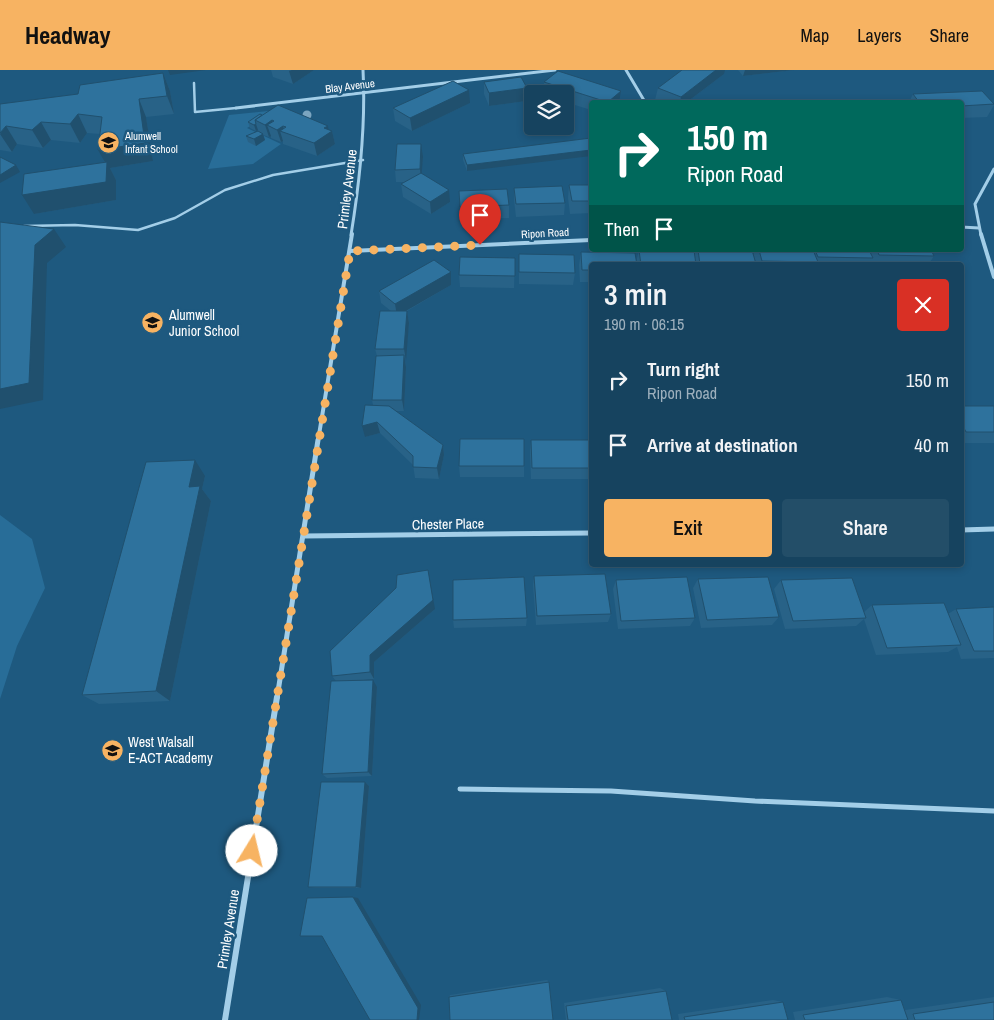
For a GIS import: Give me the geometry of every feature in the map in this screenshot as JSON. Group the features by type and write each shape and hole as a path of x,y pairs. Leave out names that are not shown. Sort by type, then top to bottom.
{"street":[{"name":"Primley Avenue","path":"225,1020 350,251 363,160 365,93 363,70"},
{"name":"Blay Avenue","path":"236,108 555,70"},
{"path":"626,70 644,100"},
{"path":"994,169 975,204 979,228 994,277"},
{"path":"964,227 979,228"},
{"name":"Ripon Road","path":"350,251 589,240"},
{"path":"964,530 994,529"},
{"name":"Chester Place","path":"304,536 589,533"}],"lane":[{"path":"194,83 195,112 236,108"},
{"path":"19,226 75,225 138,230 175,218 225,190 273,175 363,160"},
{"path":"460,789 611,792 755,801 994,811"}],"shaded area":[{"path":"278,110 247,128 281,144 253,164 208,169 229,115"},
{"path":"0,515 32,539 45,588 17,646 0,699"}],"building":[{"path":"682,70 716,70 681,97 658,88"},
{"path":"558,71 621,91 610,100 601,100 574,92 574,85 553,85 544,82"},
{"path":"163,73 167,96 139,99 145,143 98,150 102,117 78,114 70,124 41,122 32,130 6,126 0,133 0,104 78,94 80,85"},
{"path":"521,77 525,85 524,88 489,93 484,82"},
{"path":"453,81 469,90 410,118 393,108"},
{"path":"982,91 994,104 964,106 964,100 918,100 913,94"},
{"path":"278,105 328,126 324,128 332,131 314,143 280,131 286,127 283,126 277,130 267,125 274,121 272,120 265,125 255,120"},
{"path":"260,114 262,115 255,120 256,124 248,122"},
{"path":"258,131 263,134 254,139 246,136"},
{"path":"589,138 589,150 467,165 463,154"},
{"path":"397,144 421,144 420,169 395,170"},
{"path":"0,157 16,165 0,175"},
{"path":"107,162 106,182 22,195 24,174"},
{"path":"421,173 449,190 430,202 401,184"},
{"path":"569,185 589,185 589,201 572,201"},
{"path":"562,186 565,203 516,204 514,188"},
{"path":"507,189 509,205 460,207 459,191"},
{"path":"0,222 54,229 35,245 29,383 0,389"},
{"path":"581,252 635,253 636,262 589,262 589,270 582,270"},
{"path":"639,252 694,252 696,262 641,262"},
{"path":"698,252 753,252 755,262 700,262"},
{"path":"760,252 814,252 818,262 762,261"},
{"path":"816,252 870,252 873,258 818,257"},
{"path":"878,252 932,252 934,256 879,255"},
{"path":"519,254 574,255 575,273 519,272"},
{"path":"460,257 515,258 515,276 459,275"},
{"path":"434,260 451,272 395,304 379,291"},
{"path":"380,311 407,311 404,349 375,349"},
{"path":"404,355 402,400 372,400 376,356"},
{"path":"365,405 389,406 443,445 437,468 413,467 413,456 377,422 362,426"},
{"path":"964,406 994,406 994,432 966,432 964,428"},
{"path":"460,439 524,439 524,466 459,466"},
{"path":"531,440 589,440 589,468 532,468"},
{"path":"195,460 189,487 200,486 156,691 82,695 146,462"},
{"path":"428,570 433,600 370,655 370,672 332,676 330,651 396,588 397,575"},
{"path":"605,574 611,614 537,616 534,576"},
{"path":"524,577 527,618 453,620 453,580"},
{"path":"687,577 695,618 621,621 616,580"},
{"path":"768,577 779,617 707,620 698,579"},
{"path":"852,578 866,618 793,621 781,580"},
{"path":"944,603 961,645 887,648 872,605"},
{"path":"994,607 994,651 974,651 956,609"},
{"path":"373,680 368,772 322,774 331,681"},
{"path":"321,782 365,782 356,887 308,887"},
{"path":"353,897 418,1008 417,1020 370,1020 322,936 300,936 307,898"},
{"path":"549,982 553,1020 450,1020 449,997"},
{"path":"666,991 672,1020 568,1020 566,1006"},
{"path":"901,1000 908,1020 805,1020 803,1015"},
{"path":"783,1002 788,1020 685,1020 684,1017"},
{"path":"994,1002 994,1020 915,1020 913,1014"}],"place":[{"name":"Alumwell Infant School","path":"109,142"},
{"name":"Alumwell Junior School","path":"153,323"},
{"name":"West Walsall E-ACT Academy","path":"112,750"}],"route":[{"path":"252,851 350,251 480,245"}]}
